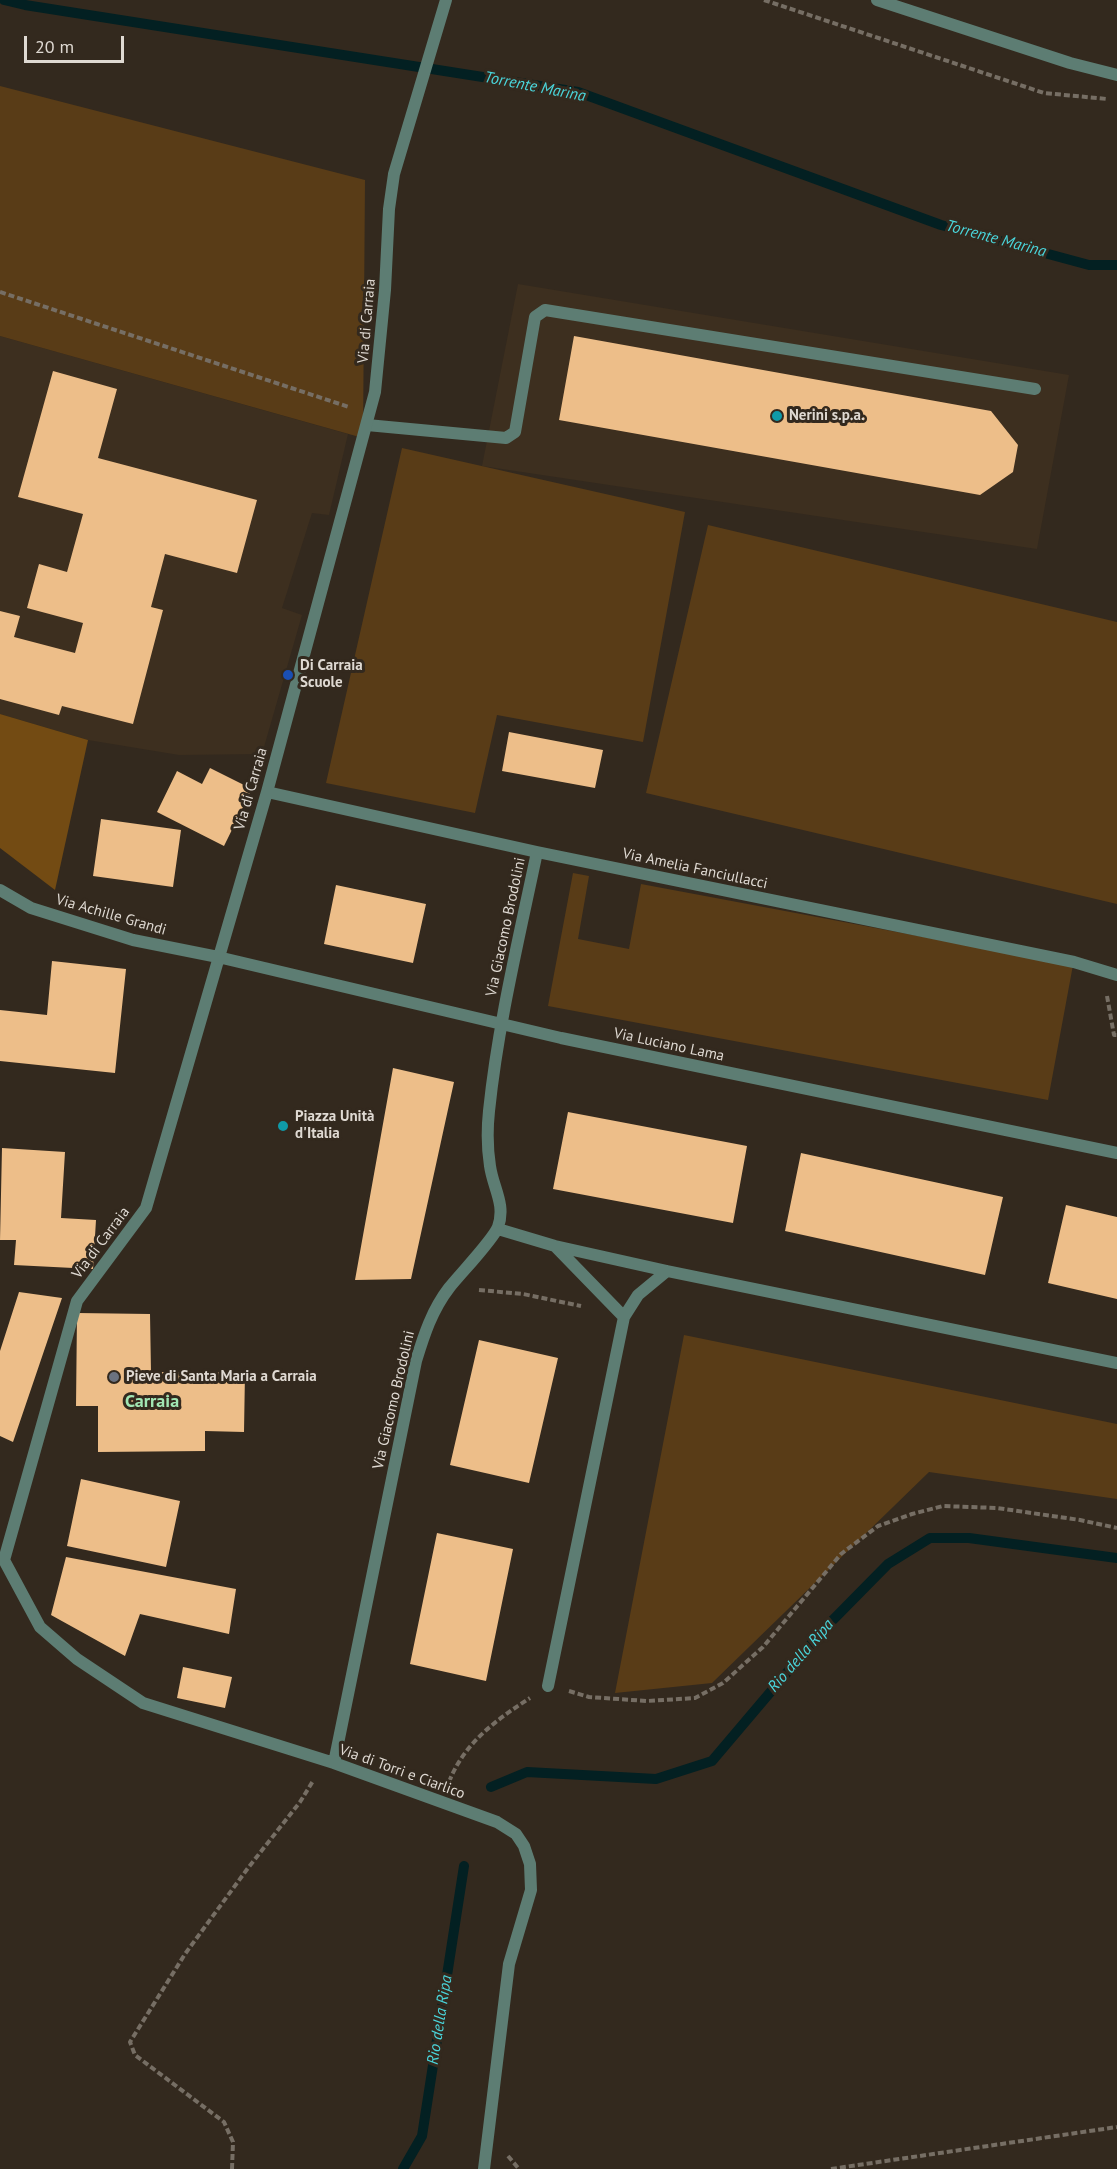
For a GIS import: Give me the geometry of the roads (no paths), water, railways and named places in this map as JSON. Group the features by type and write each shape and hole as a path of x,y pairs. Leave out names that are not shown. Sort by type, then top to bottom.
{"street":[{"name":"Via di Carraia","path":"2,1560 77,1301 146,1208 267,792 375,392 386,290 389,209 394,174 446,0"},
{"path":"877,0 1070,63 1114,72"},
{"path":"368,419 506,438 515,432 535,317 545,310 1035,389"},
{"name":"Via Amelia Fanciullacci","path":"267,792 537,852 1074,962 1117,975"},
{"name":"Via Giacomo Brodolini","path":"330,1762 416,1361 428,1322 448,1289 498,1229 501,1209 498,1189 490,1169 487,1143 489,1111 501,1024 537,852"},
{"name":"Via Achille Grandi","path":"0,890 31,908 134,940 218,957"},
{"name":"Via Luciano Lama","path":"218,957 561,1038 1117,1153"},
{"path":"498,1229 555,1246 667,1271 1117,1363"},
{"path":"555,1246 624,1317"},
{"path":"548,1686 624,1317 638,1296 667,1271"},
{"name":"Via di Torri e Ciarlico","path":"2,1560 40,1627 77,1659 143,1703 330,1762 497,1822 516,1834 524,1846 530,1864 531,1890 509,1964 484,2169"}],"waterway":[{"name":"Torrente Marina","path":"4,0 578,92 941,225 1089,265 1117,265"},
{"name":"Rio della Ripa","path":"491,1787 527,1772 656,1779 712,1761 823,1630 888,1564 930,1538 969,1538 1117,1558"},
{"name":"Rio della Ripa","path":"403,2169 422,2136 464,1866"}],"place":[{"name":"Nerini s.p.a.","path":"777,416"},
{"name":"Di Carraia Scuole","path":"288,675"},
{"name":"Piazza Unità d'Italia","path":"283,1126"},
{"name":"Pieve di Santa Maria a Carraia","path":"114,1377"}],"district":[{"name":"Carraia","path":"152,1402"}]}
